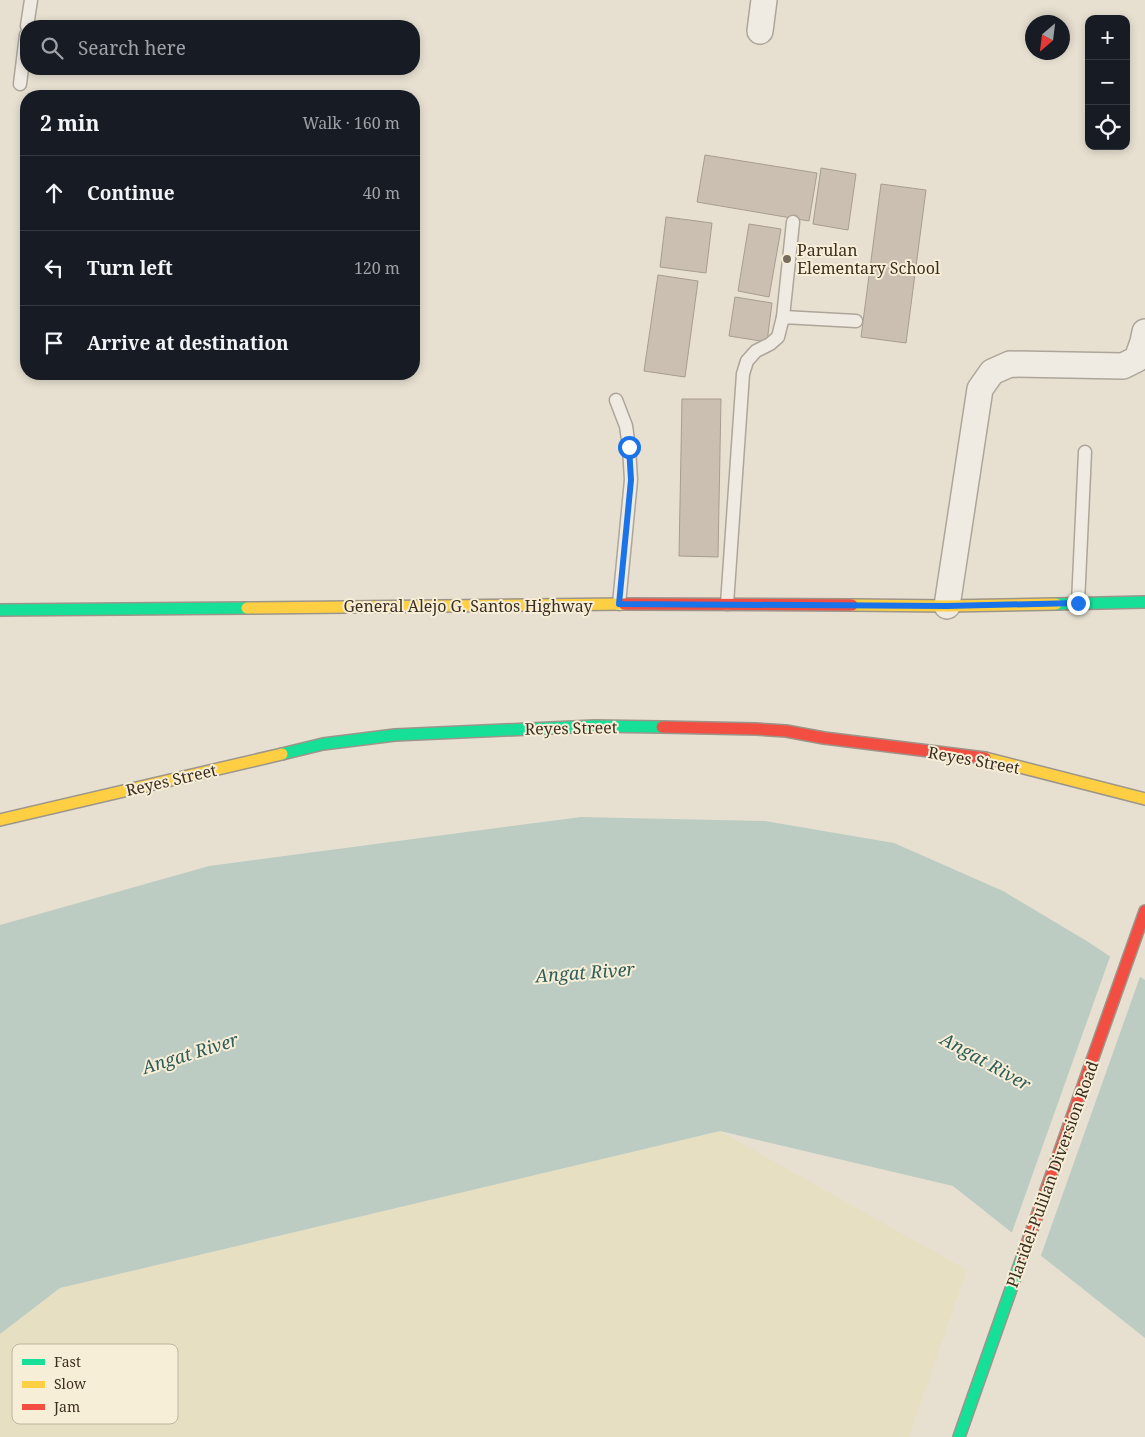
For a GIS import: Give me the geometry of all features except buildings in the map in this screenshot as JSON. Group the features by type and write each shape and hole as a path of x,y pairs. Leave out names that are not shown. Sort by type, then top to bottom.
{"main road":[{"name":"General Alejo G. Santos Highway","path":"0,610 619,604 947,606 1145,602"},
{"name":"Reyes Street","path":"0,820 323,744 395,735 594,726 786,731 824,738 984,758 1145,799"},
{"name":"Plaridel-Pulilan Diversion Road","path":"958,1437 1145,911"}],"street":[{"path":"760,31 764,0"},
{"path":"947,606 980,389 992,372 1010,364 1123,366 1137,359 1145,332"}],"lane":[{"path":"28,20 31,0"},
{"path":"20,84 21,75"},
{"path":"727,604 743,374 747,361 756,351 770,344 778,337 783,317 793,222"},
{"path":"783,317 856,321"},
{"path":"616,400 626,426 631,480 619,604"},
{"path":"1078,603 1085,452"}],"shaded area":[{"path":"720,1131 967,1270 909,1437 0,1437 0,1334 60,1288"}],"water":[{"name":"Angat River","path":"581,817 765,821 894,843 1003,891 1090,943 1145,980 1145,1338 953,1186 720,1131 60,1288 0,1334 0,925 209,866"}],"pier":[{"path":"1111,954 1141,974 1040,1258 1011,1235"}],"traffic: fast":[{"path":"1056,604 1145,602"},
{"path":"0,610 247,608"},
{"path":"282,754 323,744 395,735 594,726 662,727"},
{"path":"959,1437 1023,1255"}],"traffic: slow":[{"path":"247,608 624,604"},
{"path":"852,605 1056,604"},
{"path":"0,820 282,754"},
{"path":"985,758 1145,799"}],"traffic: jam":[{"path":"624,604 852,605"},
{"path":"662,727 786,731 824,738 985,758"},
{"path":"1023,1255 1145,911"}],"place":[{"name":"Parulan Elementary School","path":"787,259"}],"route":[{"path":"629,447 631,480 619,604 947,606 1078,603"}]}
